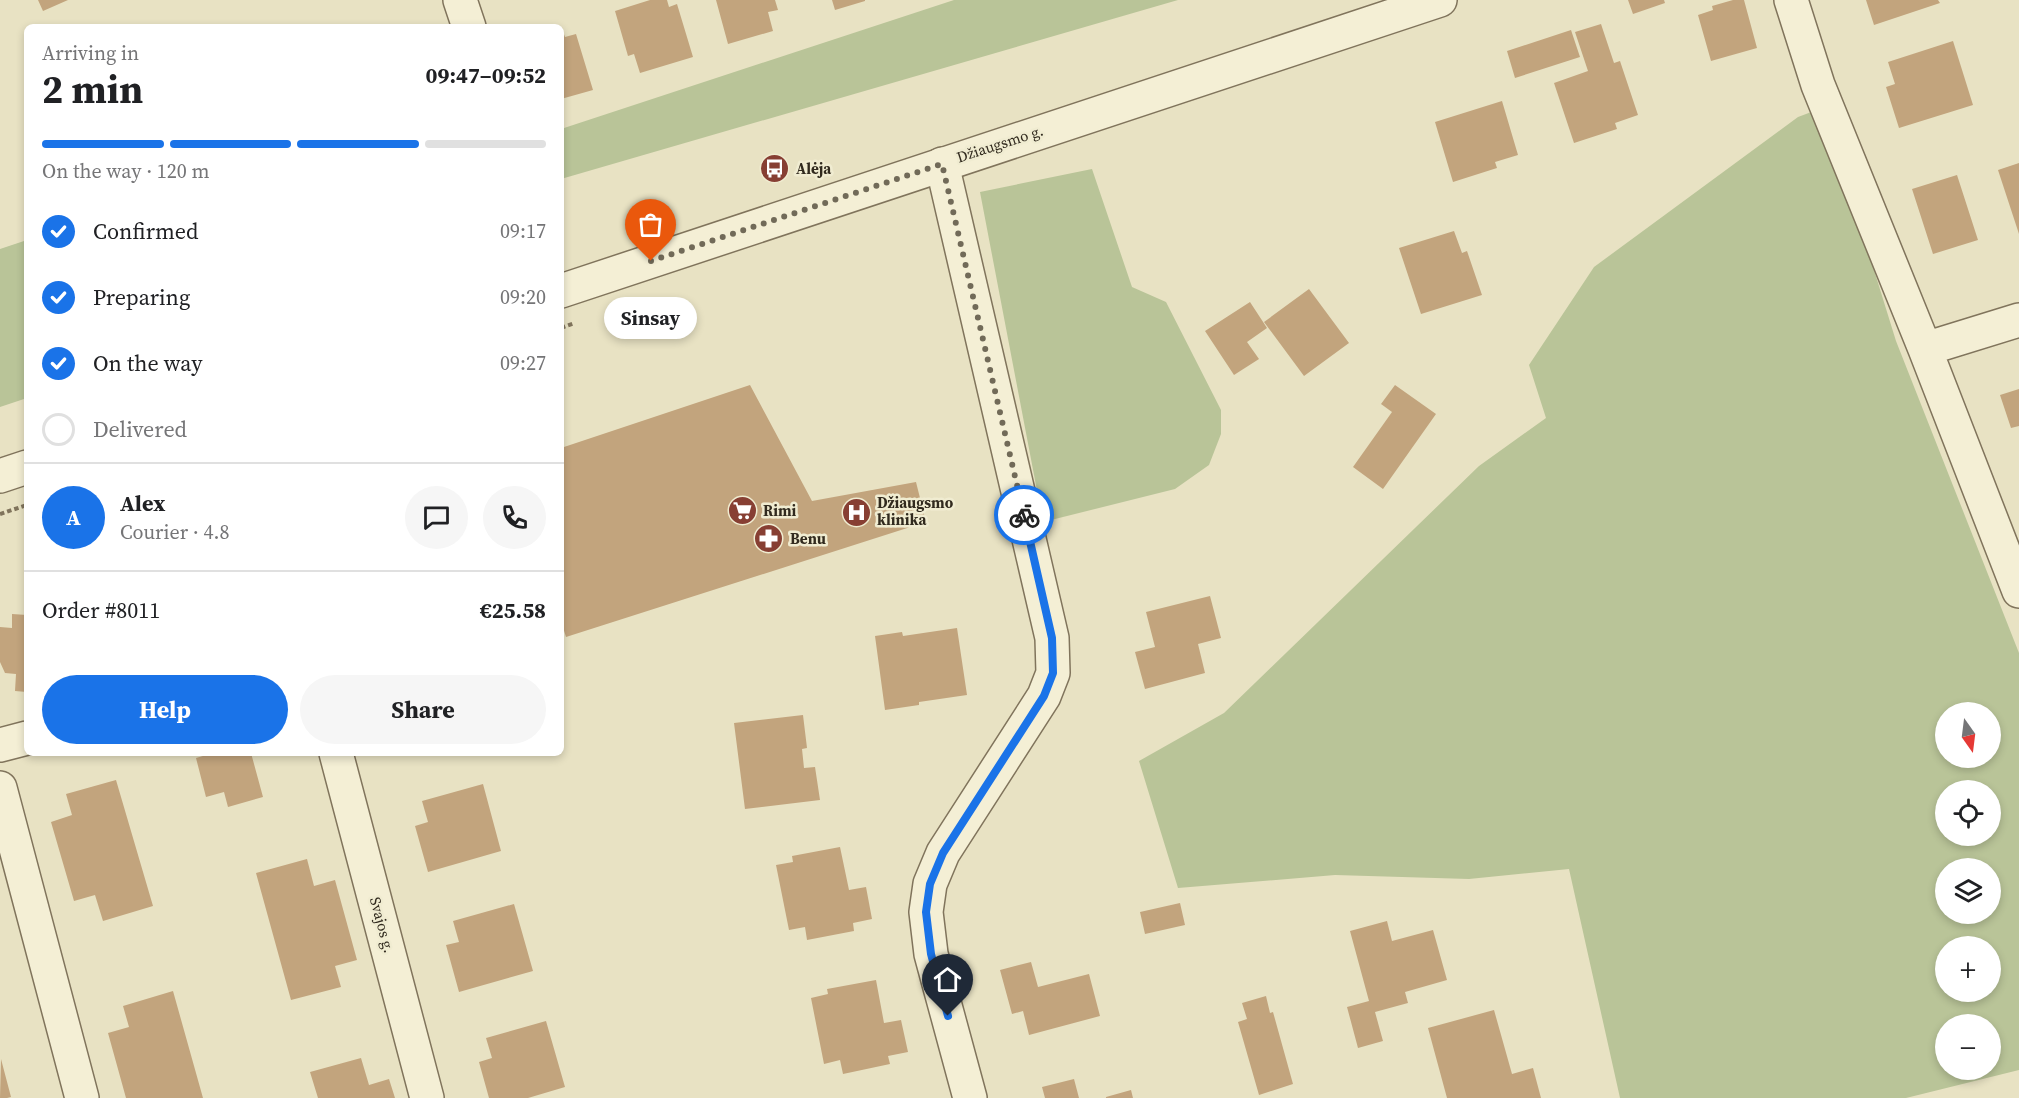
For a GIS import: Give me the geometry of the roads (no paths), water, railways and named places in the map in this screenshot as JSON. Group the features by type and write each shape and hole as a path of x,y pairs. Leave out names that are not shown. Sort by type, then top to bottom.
{"street":[{"path":"460,0 468,24"},
{"name":"Džiaugsmo g.","path":"564,290 1440,0"},
{"path":"1791,0 1818,85 1925,349 2019,591"},
{"path":"942,164 1052,638 1053,673 1044,696 943,853 930,884 926,912 931,954 970,1098"},
{"path":"1925,349 2019,320"},
{"path":"0,476 24,468"},
{"path":"0,745 24,739"},
{"name":"Svajos g.","path":"337,756 427,1098"},
{"path":"0,788 82,1098"}],"place":[{"name":"Alėja","path":"775,169"},
{"name":"Sinsay","path":"651,261"},
{"name":"Rimi","path":"742,511"},
{"name":"Džiaugsmo klinika","path":"856,512"},
{"name":"Benu","path":"769,539"}]}
